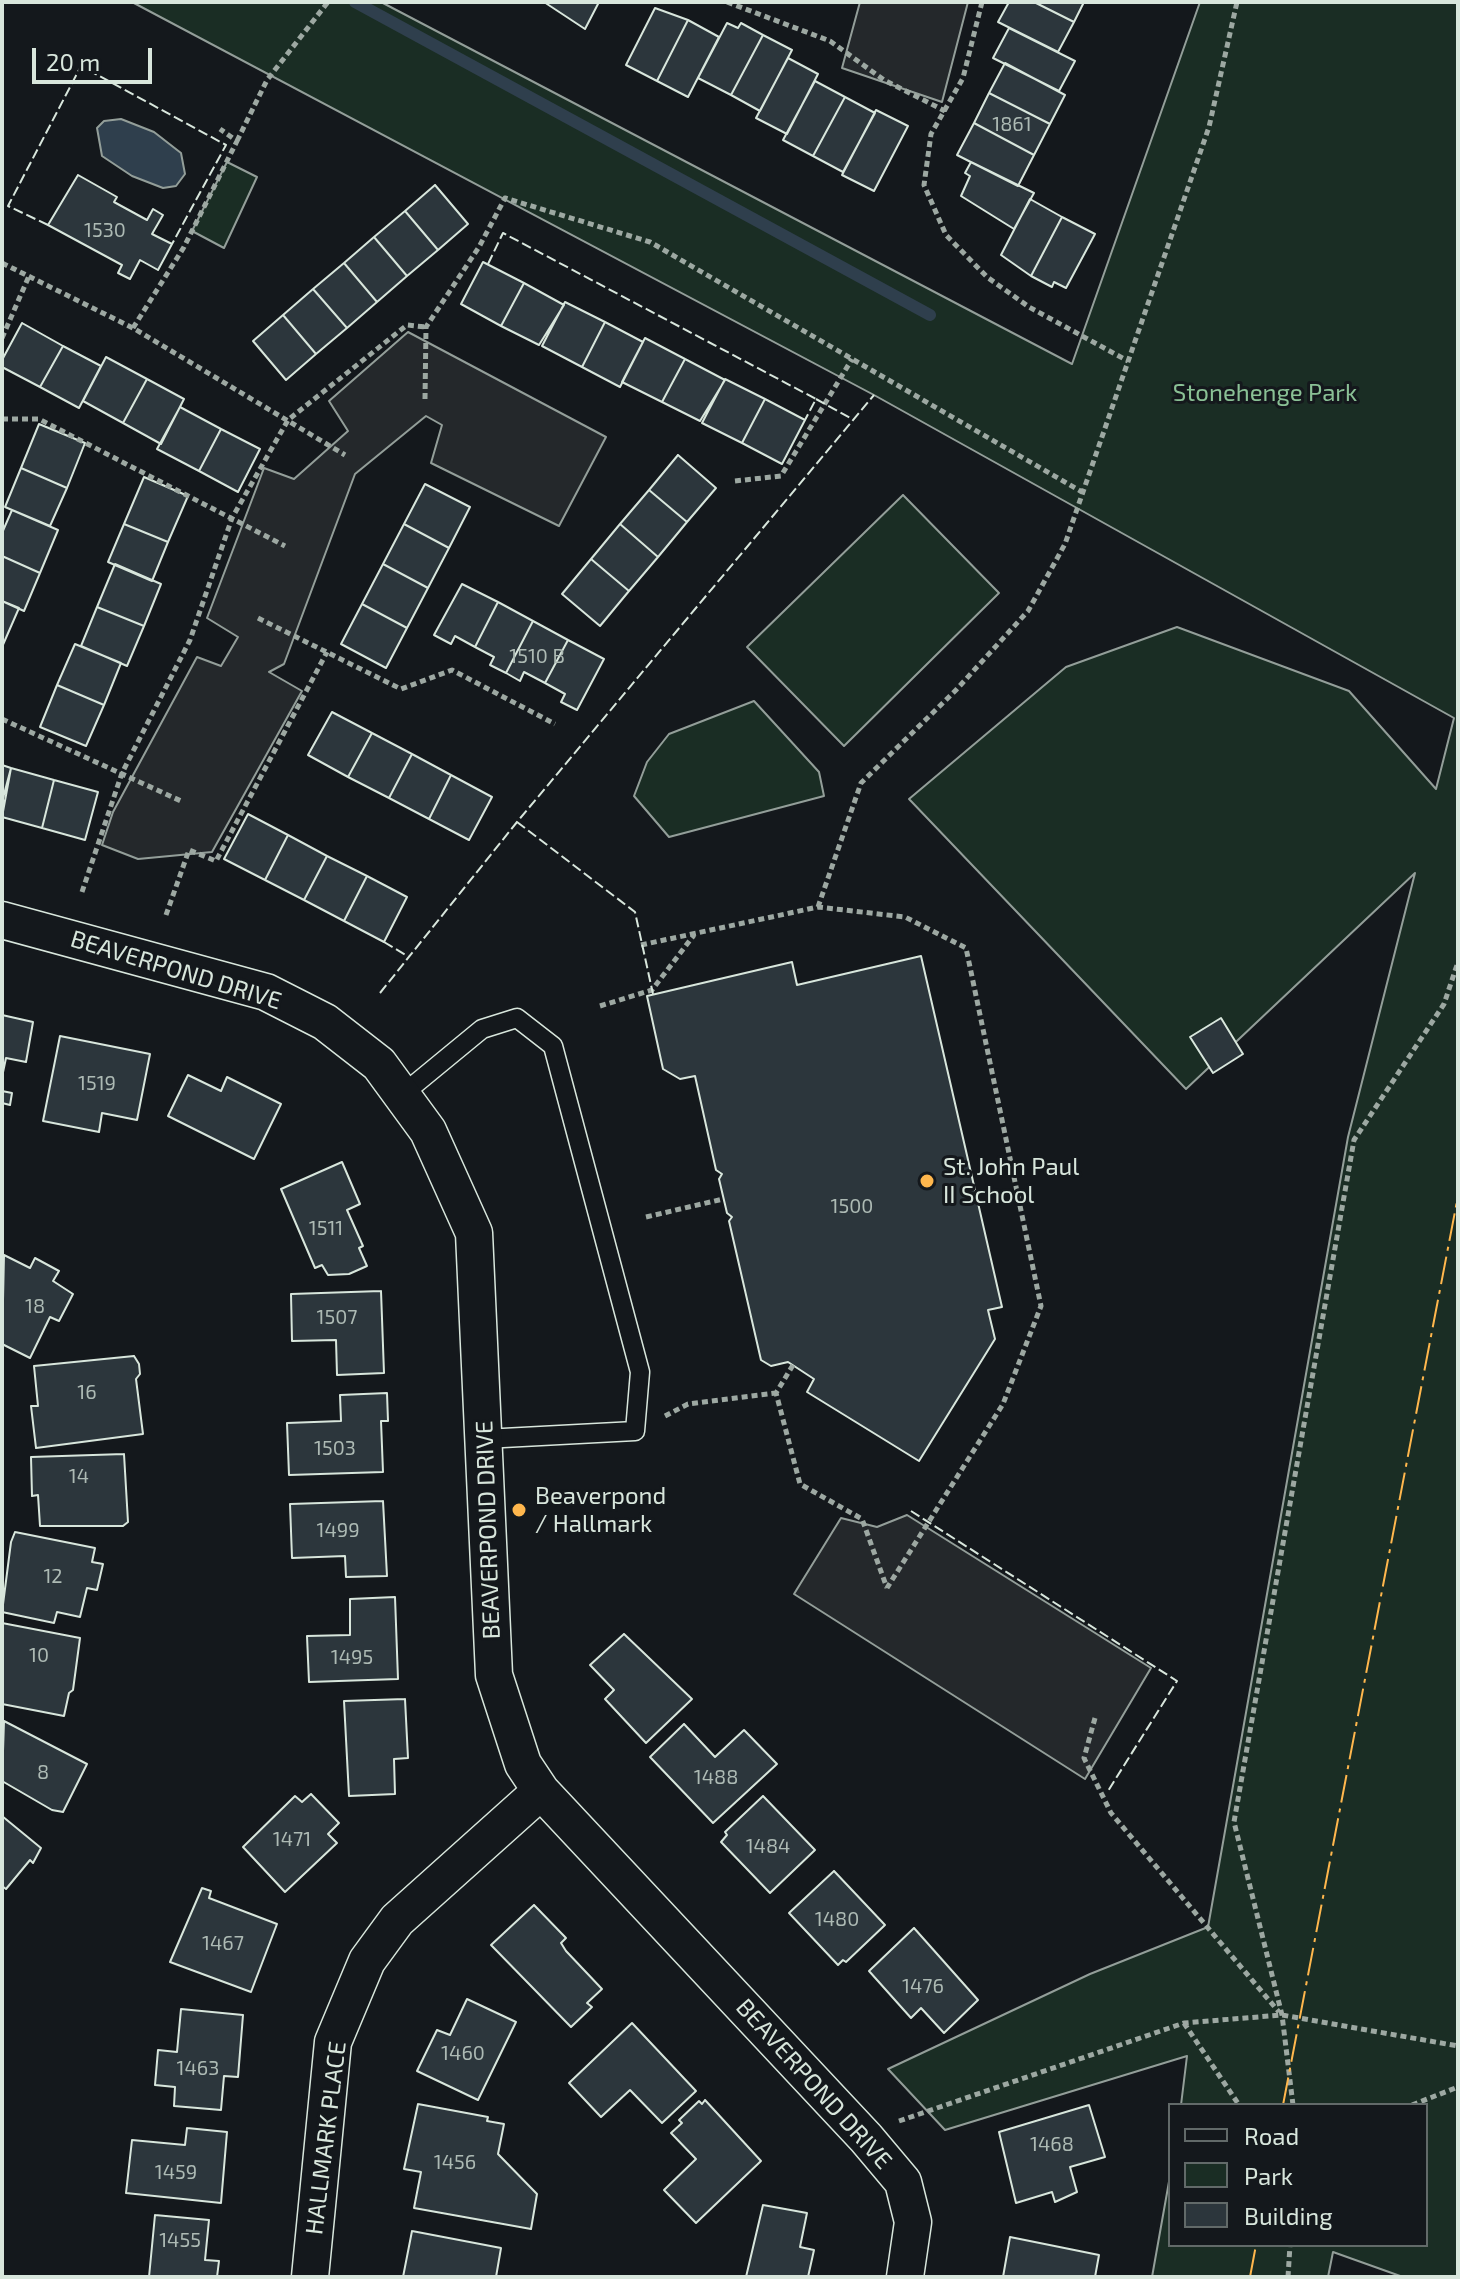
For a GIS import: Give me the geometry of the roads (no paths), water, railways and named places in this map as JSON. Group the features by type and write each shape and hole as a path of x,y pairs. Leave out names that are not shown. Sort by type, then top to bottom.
{"street":[{"name":"BEAVERPOND DRIVE","path":"2,920 266,992 325,1022 379,1064 428,1131 474,1233 494,1675 523,1764 541,1791 866,2138 903,2182 913,2222 905,2277"},
{"name":"HALLMARK PLACE","path":"310,2277 333,2042 367,1961 397,1920 541,1791"}],"lane":[{"path":"403,1094 482,1029 517,1018 553,1046 640,1372 635,1431 484,1439"}],"water":[{"path":"121,119 154,132 181,153 185,174 176,186 163,188 132,176 102,156 97,128 104,121"}],"waterway":[{"path":"355,2 930,315"}],"place":[{"name":"St. John Paul II School","path":"927,1181"},
{"name":"Beaverpond / Hallmark","path":"519,1510"}],"park label":[{"name":"Stonehenge Park","path":"1265,393"}]}
